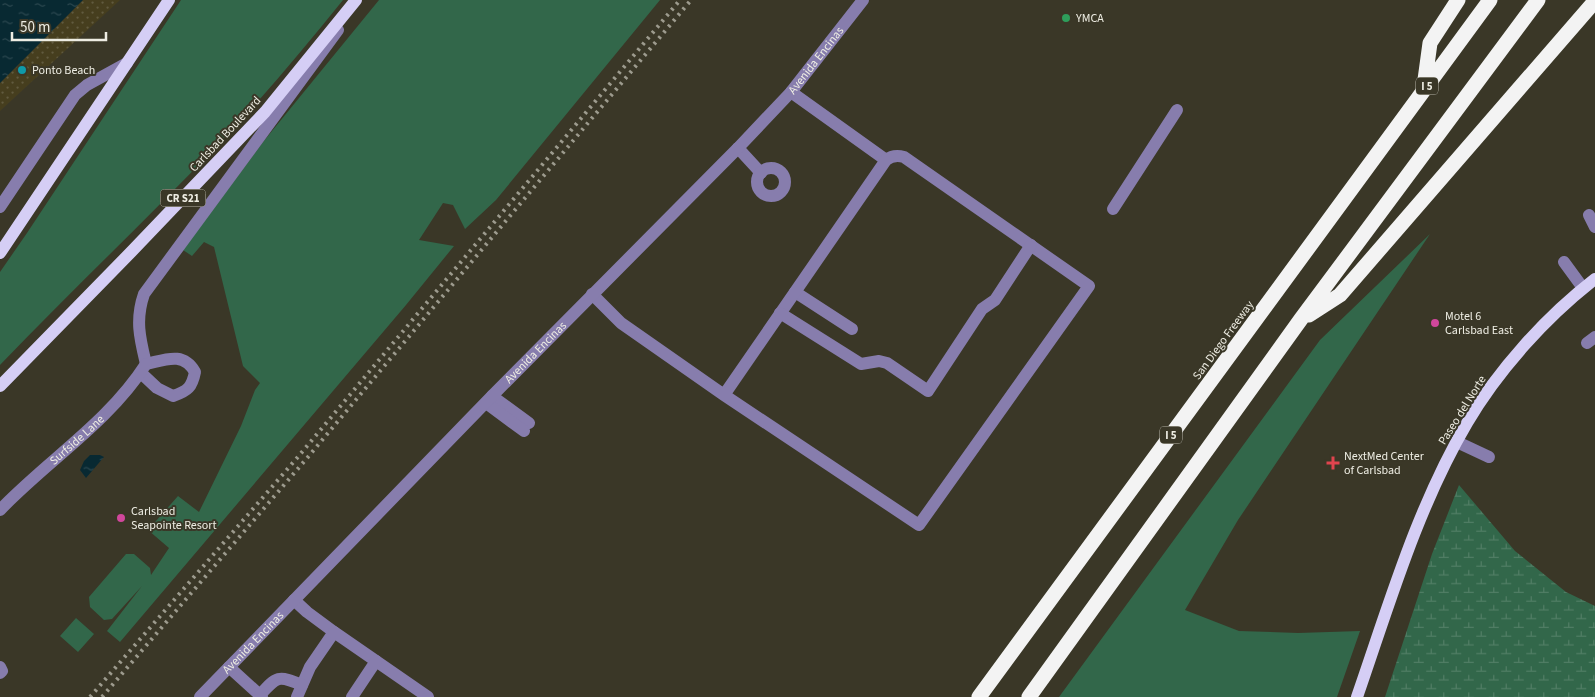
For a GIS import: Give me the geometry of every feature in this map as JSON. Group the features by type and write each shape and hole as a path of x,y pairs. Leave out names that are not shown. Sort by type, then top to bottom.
{"highway":[{"path":"1424,90 1430,43 1458,0"},
{"name":"San Diego Freeway","path":"979,697 1490,0"},
{"path":"1029,697 1301,319 1538,0"},
{"path":"1301,319 1340,295 1595,1"}],"main road":[{"path":"0,253 169,0"},
{"name":"Carlsbad Boulevard","path":"0,386 265,112 356,0"},
{"name":"Paseo del Norte","path":"1357,697 1420,520 1468,422 1499,376 1536,333 1595,279"}],"street":[{"name":"Surfside Lane","path":"0,510 117,402 144,369 138,313 144,294 360,0"},
{"name":"Avenida Encinas","path":"200,697 489,399 738,148 791,92 863,0"},
{"path":"0,207 75,95 87,85 127,63"},
{"path":"791,92 886,160"},
{"path":"1113,208 1177,110"},
{"path":"738,148 761,173"},
{"path":"592,294 621,323 724,395 919,525 1089,286 904,157 894,156 886,160 724,395"},
{"path":"1589,215 1595,227"},
{"path":"780,313 861,364 887,363 928,391 982,310 995,300 1031,245"},
{"path":"1564,262 1583,288"},
{"path":"795,292 852,329"},
{"path":"489,399 527,427"},
{"path":"1457,442 1489,457"},
{"path":"294,600 334,632 428,697"},
{"path":"229,667 261,696 274,680 281,678 288,679 300,691 310,667 334,632"},
{"path":"352,697 376,661"}],"green space":[{"path":"181,0 343,0 280,76 231,131 0,365 0,272"},
{"path":"379,0 660,0 496,200 465,229 453,205 443,203 419,240 454,246 120,642 107,631 142,586 112,619 104,620 90,607 89,597 126,554 134,554 150,568 151,575 169,548 148,530 178,496 199,512 241,426 255,390 260,383 243,366 214,247 204,242 192,256 183,250 263,142"},
{"path":"1430,234 1238,520 1185,610 1239,631 1298,633 1360,631 1337,697 1059,697 1320,340"},
{"path":"1459,485 1515,551 1566,592 1595,606 1595,697 1385,697 1432,554"},
{"path":"76,618 94,634 78,652 60,636"}],"sand":[{"name":"Ponto Beach","path":"59,0 120,0 0,111 0,50"}],"water":[{"path":"0,0 83,0 0,83"},
{"path":"90,455 104,457 86,478 80,470 84,461"}],"railway":[{"path":"90,697 297,458 680,0"},
{"path":"102,697 308,457 691,0"}],"place":[{"name":"YMCA","path":"1066,18"},
{"name":"Ponto Beach","path":"22,70"},
{"name":"Motel 6 Carlsbad East","path":"1435,323"},
{"name":"NextMed Center of Carlsbad","path":"1333,463"},
{"name":"Carlsbad Seapointe Resort","path":"121,518"}]}
